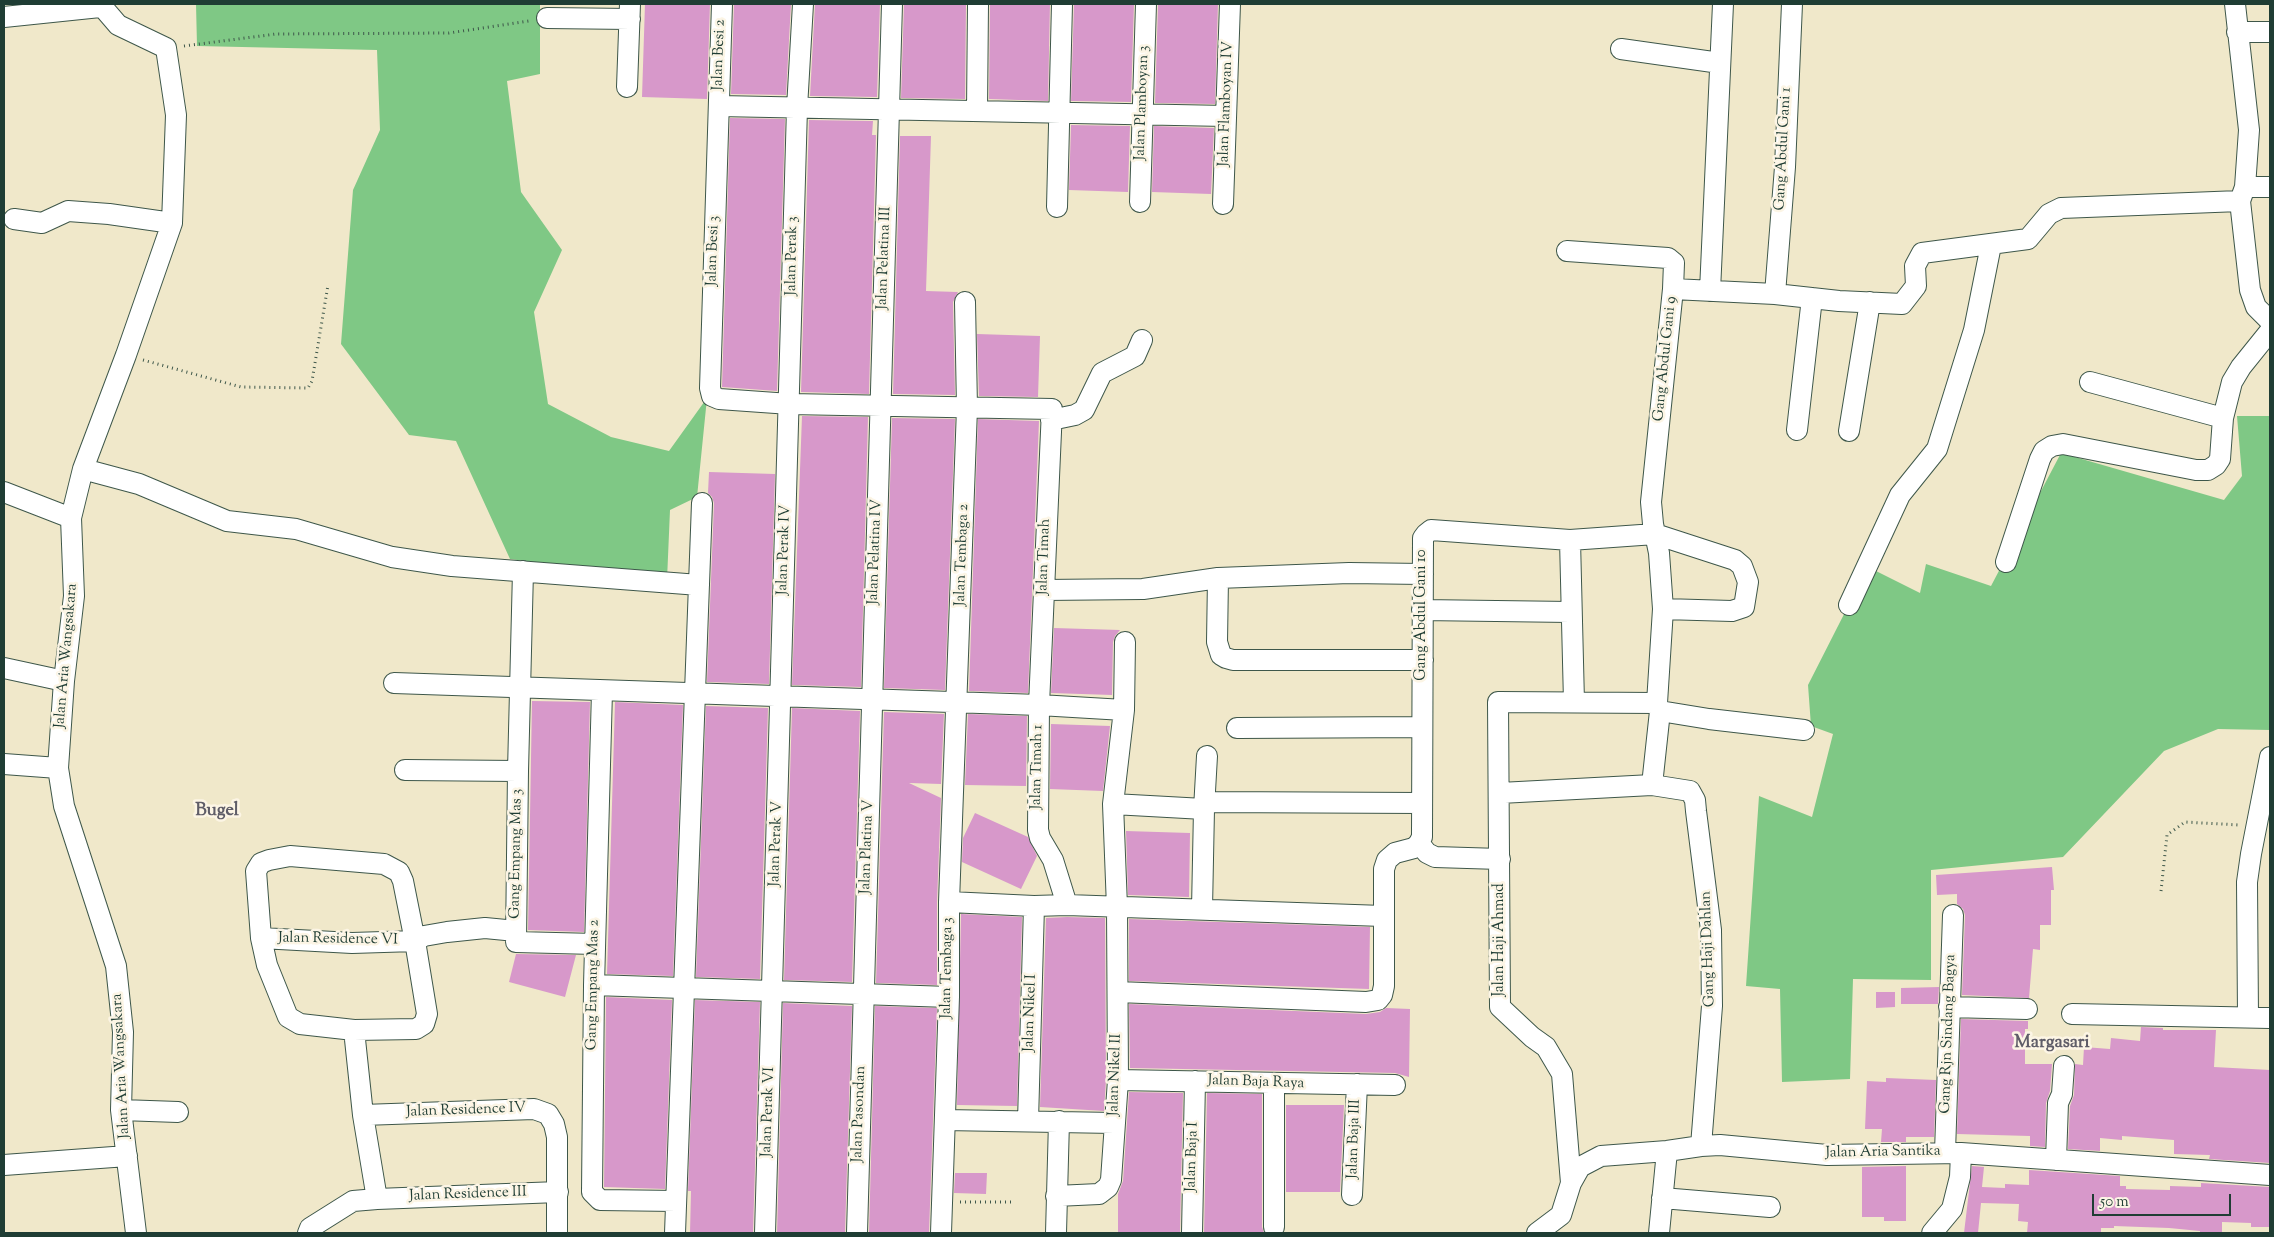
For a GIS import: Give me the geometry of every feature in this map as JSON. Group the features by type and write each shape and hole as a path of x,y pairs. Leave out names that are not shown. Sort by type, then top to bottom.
{"street":[{"name":"Jalan Besi 2","path":"719,106 722,4"},
{"name":"Jalan Perak 3","path":"790,404 797,108 802,4"},
{"name":"Jalan Pelatina III","path":"880,406 892,4"},
{"path":"977,111 978,4"},
{"path":"1058,207 1062,4"},
{"name":"Jalan Plamboyan 3","path":"1140,202 1146,4"},
{"name":"Jalan Flamboyan IV","path":"1223,204 1230,4"},
{"path":"1710,291 1723,4"},
{"name":"Gang Abdul Gani 1","path":"1775,294 1784,167 1792,4"},
{"path":"2235,4 2249,130 2242,194 2250,290 2256,307 2270,321"},
{"path":"4,18 100,5 118,25 166,48"},
{"path":"547,18 630,12 627,86"},
{"path":"2237,32 2270,32"},
{"name":"Jalan Aria Wangsakara","path":"136,1233 121,1110 123,1032 116,966 64,806 58,768 64,681 74,596 71,518 83,469 126,355 172,223 176,116 166,48"},
{"path":"1621,49 1720,63"},
{"path":"719,106 1226,116"},
{"name":"Jalan Besi 3","path":"719,106 710,388 712,396 719,399 790,404"},
{"path":"1848,605 1900,495 1938,449 1974,330 1991,245 2028,239 2049,214 2061,208 2242,194 2270,187"},
{"path":"14,219 42,223 68,211 110,214 172,223"},
{"name":"Gang Abdul Gani 9","path":"1652,785 1659,707 1663,609 1651,502 1673,289 1775,294 1902,304 1916,286 1915,266 1922,253 1991,245"},
{"path":"1567,251 1668,258 1674,263 1673,289"},
{"path":"1796,430 1812,298"},
{"name":"Jalan Tembaga 2","path":"958,702 967,408 965,302"},
{"path":"1848,431 1870,302"},
{"path":"2006,562 2044,451 2052,446 2063,444 2196,470 2208,470 2216,466 2220,459 2223,418 2232,382 2241,367 2270,332"},
{"path":"790,404 967,408 1075,415 1084,410 1102,374 1135,356 1142,340"},
{"path":"2090,382 2223,418"},
{"name":"Jalan Perak IV","path":"781,696 790,404"},
{"name":"Jalan Pelatina IV","path":"872,699 880,406"},
{"name":"Jalan Timah","path":"1039,705 1052,415"},
{"path":"83,469 139,484 227,521 296,529 392,557 452,566 699,585"},
{"path":"4,492 71,518"},
{"path":"675,1233 702,503"},
{"name":"Gang Abdul Gani 10","path":"1420,843 1422,837 1423,538 1432,530 1570,540 1655,534"},
{"path":"1655,534 1735,560 1742,566 1748,582 1744,607 1739,609 1663,609"},
{"path":"1570,540 1570,612 1574,702 1659,707 1709,720 1804,730"},
{"name":"Gang Empang Mas 3","path":"524,571 518,771 516,942 595,944"},
{"path":"1044,590 1143,589 1218,578 1349,573 1422,574"},
{"path":"1218,578 1217,642 1221,655 1226,658 1243,660 1422,660"},
{"path":"1422,610 1570,612"},
{"name":"Jalan Nikel II","path":"1056,1196 1099,1194 1108,1187 1111,1180 1118,1080 1117,907 1113,804 1124,710 1125,642"},
{"path":"4,668 64,681"},
{"path":"394,684 958,702 1124,710"},
{"name":"Gang Empang Mas 2","path":"602,691 594,985 592,1192 600,1200 676,1201"},
{"name":"Jalan Perak V","path":"772,991 781,696"},
{"name":"Jalan Platina V","path":"864,994 872,699"},
{"name":"Jalan Tembaga 3","path":"941,1233 949,902 958,702"},
{"name":"Jalan Haji Ahmad","path":"1571,1183 1562,1074 1546,1047 1532,1037 1500,1007 1498,702 1574,702"},
{"name":"Jalan Timah 1","path":"1039,705 1038,830 1040,838 1052,860 1067,905"},
{"path":"1237,728 1422,727"},
{"path":"1202,909 1207,756"},
{"path":"2248,1017 2247,882 2250,854 2264,825 2270,757"},
{"path":"4,764 58,768"},
{"path":"405,770 518,771"},
{"name":"Gang Haji Dahlan","path":"1500,793 1652,785 1690,792 1695,800 1711,930 1712,996 1701,1146"},
{"path":"1113,804 1204,805 1422,802"},
{"path":"1118,992 1373,1002 1382,995 1384,986 1383,916 1384,869 1386,860 1395,853 1414,848 1420,843 1426,853 1434,857 1500,859"},
{"path":"290,856 391,866 399,872 403,881 427,1014 424,1024 416,1030 354,1030 300,1024 288,1018 267,965 261,938 256,871 261,863 290,856"},
{"path":"949,902 1383,916"},
{"name":"Jalan Nikel I","path":"1028,1121 1034,906"},
{"name":"Gang Rjn Sindang Bagya","path":"1932,1233 1952,1209 1960,1177 1953,1153 1950,1007 1953,915"},
{"name":"Jalan Residence VI","path":"261,938 352,943 415,941 424,936 485,928 516,931"},
{"path":"594,985 948,997"},
{"name":"Jalan Perak VI","path":"765,1233 772,991"},
{"name":"Jalan Pasondan","path":"857,1233 864,994"},
{"path":"1950,1007 2027,1009"},
{"path":"2072,1014 2270,1018"},
{"path":"354,1030 363,1115 377,1199"},
{"path":"2056,1160 2058,1103 2062,1094 2064,1066"},
{"name":"Jalan Baja Raya","path":"1118,1080 1394,1085"},
{"name":"Jalan Baja I","path":"1192,1233 1195,1081"},
{"path":"1274,1084 1274,1227"},
{"name":"Jalan Baja III","path":"1352,1195 1357,1084"},
{"path":"121,1110 178,1112"},
{"name":"Jalan Residence IV","path":"363,1115 495,1110 541,1111 548,1114 554,1124 557,1137 557,1233"},
{"path":"944,1120 1114,1123"},
{"path":"1056,1233 1059,1121"},
{"name":"Jalan Aria Santika","path":"1537,1233 1561,1215 1571,1183 1580,1167 1601,1156 1667,1151 1701,1146 1720,1145 1827,1155 1953,1153 2270,1176"},
{"path":"1659,1233 1667,1151"},
{"path":"4,1165 127,1156"},
{"name":"Jalan Residence III","path":"308,1233 310,1228 353,1201 558,1192"},
{"path":"1662,1198 1770,1207"}],"path":[{"path":"166,48 276,34 449,33 547,18"},
{"path":"126,355 241,387 308,388 312,381 328,285"},
{"path":"2161,891 2167,835 2185,822 2264,825"},
{"path":"942,1202 1012,1202"}],"green space":[{"path":"196,4 540,4 540,74 507,81 521,192 562,250 534,312 548,404 611,437 669,451 707,398 697,497 670,510 667,580 510,559 456,441 409,435 341,344 353,190 380,130 377,50 197,46"},
{"path":"2237,416 2270,416 2270,730 2218,729 2164,751 2063,857 1931,870 1931,980 1853,979 1850,1079 1782,1082 1780,989 1746,986 1759,796 1812,817 1833,734 1811,726 1808,685 1868,567 1920,593 1926,564 1991,586 2061,453 2224,500 2242,476"}],"building":[{"path":"645,4 710,4 707,99 642,97"},
{"path":"734,4 791,4 786,95 731,94"},
{"path":"815,4 880,4 877,97 810,96"},
{"path":"904,4 966,4 965,99 901,98"},
{"path":"990,4 1050,4 1048,101 989,99"},
{"path":"1074,4 1134,4 1131,102 1071,101"},
{"path":"1158,4 1218,4 1215,104 1155,103"},
{"path":"730,118 785,119 777,391 722,387"},
{"path":"809,120 873,121 872,135 876,135 869,394 801,392"},
{"path":"1071,125 1130,126 1128,192 1069,190"},
{"path":"1154,126 1214,128 1211,194 1152,192"},
{"path":"900,136 931,136 926,291 958,292 953,302 955,395 893,394"},
{"path":"977,334 1040,336 1038,397 979,396"},
{"path":"802,416 868,417 861,687 792,685"},
{"path":"892,418 955,419 945,690 884,688"},
{"path":"978,419 1039,421 1028,693 969,691"},
{"path":"709,472 775,474 769,684 707,682 714,503 708,493"},
{"path":"1054,628 1120,630 1113,642 1112,695 1051,693"},
{"path":"532,701 590,702 584,932 528,930"},
{"path":"615,702 683,705 673,976 607,974"},
{"path":"706,706 768,708 760,979 696,977"},
{"path":"792,708 860,711 852,982 784,980"},
{"path":"884,712 944,714 941,784 909,783 941,798 937,902 937,985 876,983"},
{"path":"968,714 1027,716 1026,786 965,785"},
{"path":"1051,724 1110,726 1103,791 1050,789"},
{"path":"975,813 1028,837 1037,856 1021,889 962,862 963,838"},
{"path":"1126,831 1190,833 1189,897 1128,895"},
{"path":"2052,867 2054,890 2051,890 2051,925 2040,925 2040,950 2033,949 2029,998 1962,995 1965,915 1963,909 1957,904 1957,894 1937,895 1936,875"},
{"path":"961,914 1022,917 1017,1106 957,1105"},
{"path":"1046,918 1105,918 1106,1080 1104,1111 1040,1107"},
{"path":"1129,919 1370,927 1369,989 1129,981"},
{"path":"516,954 576,955 565,997 509,982"},
{"path":"1939,987 1938,1004 1901,1004 1901,988"},
{"path":"1876,992 1895,992 1895,1007 1876,1008"},
{"path":"606,997 672,1000 665,1189 604,1187"},
{"path":"695,1000 760,1002 753,1233 690,1233 691,1191 688,1191"},
{"path":"783,1003 852,1006 845,1233 777,1233"},
{"path":"1129,1004 1366,1014 1380,1012 1386,1008 1410,1009 1409,1077 1395,1073 1130,1068"},
{"path":"875,1006 937,1008 929,1233 869,1233"},
{"path":"1961,1019 2028,1021 2028,1029 2025,1029 2025,1064 2052,1064 2050,1091 2046,1103 2045,1147 2030,1146 2030,1136 1957,1134"},
{"path":"2141,1027 2163,1028 2163,1030 2216,1030 2214,1067 2270,1070 2270,1163 2209,1159 2210,1155 2174,1154 2174,1140 2122,1136 2122,1140 2100,1138 2100,1151 2068,1149 2070,1106 2074,1095 2075,1064 2083,1065 2084,1047 2110,1049 2111,1038 2140,1041"},
{"path":"1886,1078 1936,1080 1934,1137 1906,1137 1906,1142 1881,1142 1882,1129 1865,1129 1867,1081 1886,1082"},
{"path":"1129,1092 1183,1093 1180,1233 1118,1233 1118,1194 1123,1181"},
{"path":"1207,1093 1262,1094 1262,1227 1264,1233 1204,1233"},
{"path":"1286,1105 1344,1105 1340,1192 1286,1192"},
{"path":"1906,1166 1906,1221 1884,1221 1884,1217 1862,1217 1862,1167"},
{"path":"1972,1166 1984,1167 1982,1187 2005,1188 2005,1184 2029,1185 2029,1170 2120,1176 2120,1186 2126,1186 2126,1189 2170,1190 2170,1186 2201,1187 2201,1183 2270,1187 2270,1227 2251,1227 2251,1223 2222,1222 2222,1233 2200,1233 2200,1231 2169,1228 2114,1226 2114,1228 2101,1228 2101,1233 2027,1233 2028,1222 2018,1221 2019,1204 1981,1203 1978,1233 1964,1233"},
{"path":"955,1173 987,1173 986,1194 954,1193"}],"district":[{"name":"Bugel","path":"217,812"},
{"name":"Margasari","path":"2052,1044"}]}
